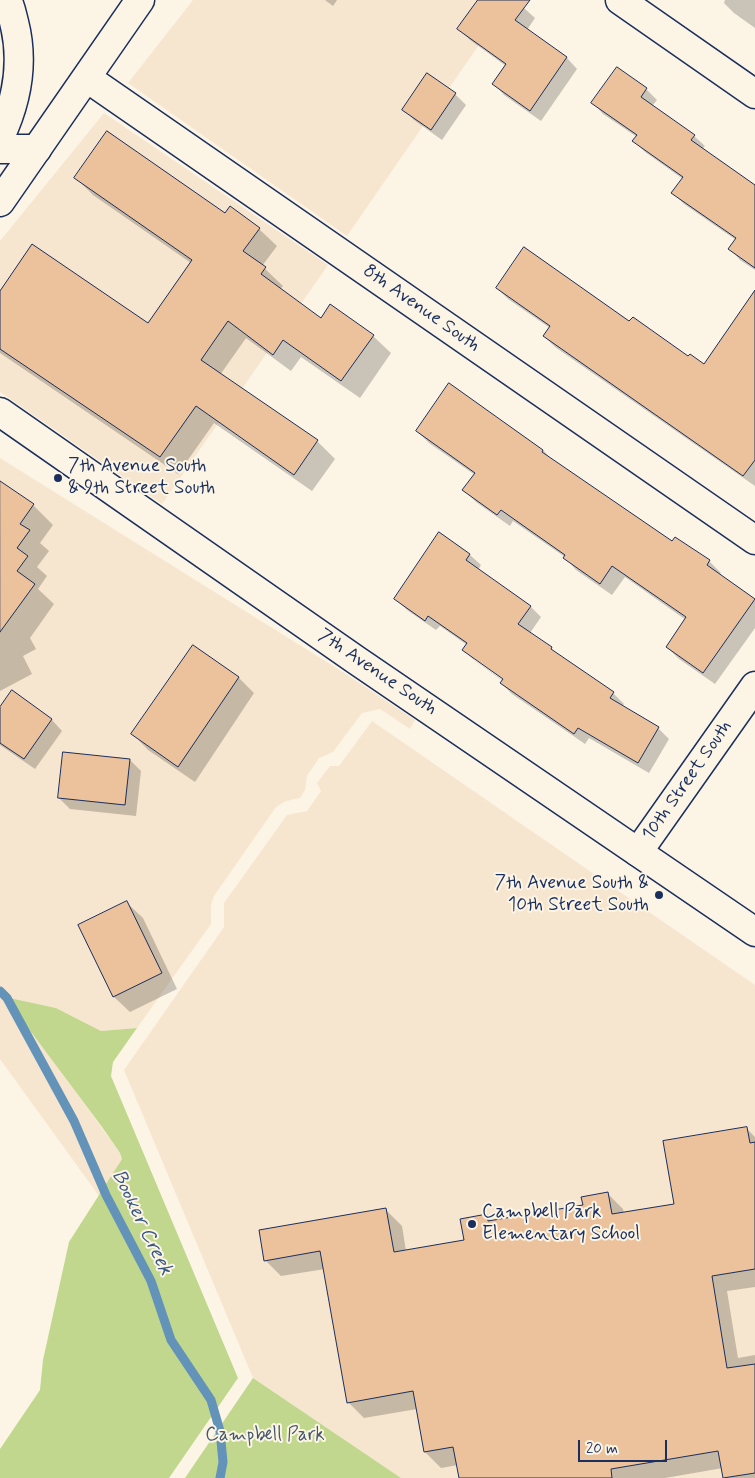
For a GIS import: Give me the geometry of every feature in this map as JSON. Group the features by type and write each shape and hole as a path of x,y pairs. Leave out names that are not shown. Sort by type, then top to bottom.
{"street":[{"path":"0,137 8,122 17,89 20,56 7,0"},
{"path":"0,202 88,78 140,0"},
{"path":"620,0 755,94"},
{"name":"8th Avenue South","path":"88,78 755,540"},
{"path":"0,149 37,149"},
{"name":"7th Avenue South","path":"0,412 356,660 755,932"},
{"name":"10th Street South","path":"638,852 755,686"}],"shaded area":[{"path":"193,0 510,0 347,236 128,83"},
{"path":"104,113 328,265 162,504 0,392 0,241"},
{"path":"0,458 346,674 415,720 410,729 380,709 362,713 333,752 319,758 307,776 305,790 300,798 286,801 276,807 214,896 211,905 211,924 137,1028 101,1031 56,1008 5,997 120,1153 122,1159 99,1196 0,1059"},
{"name":"Campbell Park Elementary School","path":"372,721 755,985 755,1478 401,1478 253,1378 124,1070 224,927 224,903 287,815 307,811 321,791 317,783 330,766 339,766"}],"green space":[{"path":"5,997 56,1008 101,1031 137,1028 113,1062 111,1076 238,1378 169,1478 0,1478 0,1449 40,1390 43,1360 69,1242 122,1159 102,1127"},
{"name":"Campbell Park","path":"253,1378 401,1478 185,1478"}],"building":[{"path":"478,0 530,0 515,20 567,57 530,111 492,84 506,64 457,29"},
{"path":"617,67 647,88 641,97 695,135 691,140 755,185 755,268 728,249 736,238 671,193 683,177 632,141 637,135 591,103"},
{"path":"427,73 456,93 431,130 402,110"},
{"path":"107,131 225,213 230,206 260,228 243,251 266,267 261,274 321,318 330,304 374,335 341,381 283,340 273,355 228,321 201,360 318,440 294,475 196,406 160,457 0,349 0,291 32,244 148,323 192,260 74,178"},
{"path":"524,247 629,321 633,317 688,356 690,354 704,364 755,290 755,460 743,476 543,336 550,326 496,288"},
{"path":"449,383 543,450 542,452 672,541 675,537 710,560 707,565 755,599 703,673 666,647 686,617 612,566 600,584 563,558 565,555 501,510 497,515 462,490 475,473 416,431"},
{"path":"0,481 34,504 20,524 30,530 17,548 28,556 17,571 35,584 0,632"},
{"path":"439,532 470,554 466,560 531,606 518,624 614,692 610,698 659,727 638,763 578,728 574,734 500,683 503,679 462,650 467,643 428,616 425,621 394,599"},
{"path":"193,645 239,677 178,767 131,734"},
{"path":"12,690 52,719 24,759 0,743 0,707"},
{"path":"63,752 130,759 125,805 58,798"},
{"path":"127,901 162,973 113,997 78,925"},
{"path":"747,1127 750,1143 755,1142 755,1269 712,1276 727,1368 755,1364 755,1473 723,1478 718,1451 611,1469 612,1478 459,1478 453,1447 424,1452 413,1391 347,1403 320,1251 264,1261 259,1230 386,1208 394,1252 464,1240 460,1219 487,1214 488,1221 583,1205 581,1197 608,1192 612,1214 674,1204 663,1141"}],"waterway":[{"name":"Booker Creek","path":"0,991 7,998 74,1121 106,1195 151,1281 171,1340 211,1400 220,1431 223,1462 220,1478"}],"place":[{"name":"7th Avenue South & 9th Street South","path":"58,478"},
{"name":"7th Avenue South & 10th Street South","path":"659,895"},
{"name":"Campbell Park Elementary School","path":"472,1224"}]}
